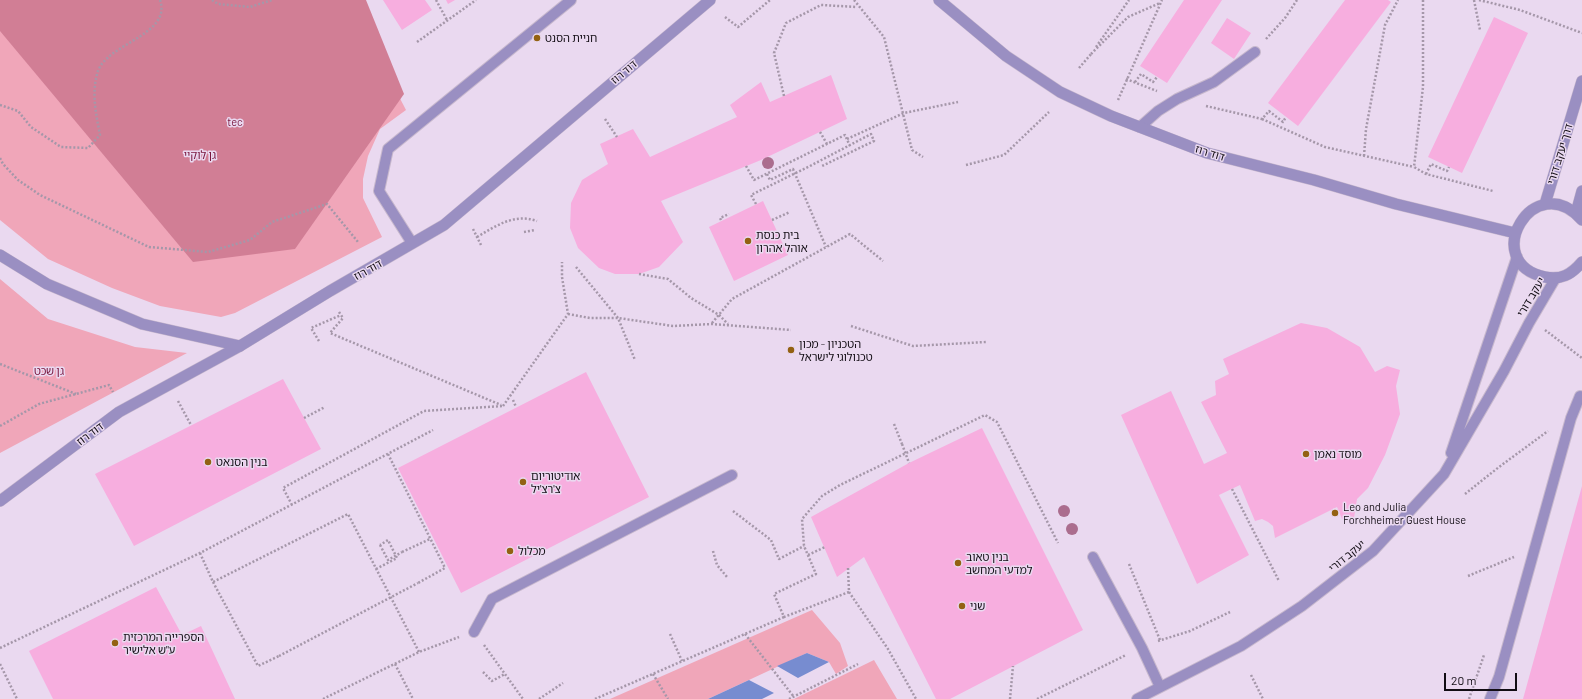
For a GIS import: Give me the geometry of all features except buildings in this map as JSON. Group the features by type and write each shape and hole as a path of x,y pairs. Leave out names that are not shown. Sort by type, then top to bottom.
{"street":[{"name":"דוד רוז","path":"0,501 119,412 240,346 330,291 444,225 710,0"},
{"name":"דוד רוז","path":"939,0 1006,56 1060,92 1111,116 1207,153 1314,180 1396,204 1515,233"},
{"name":"דרך יעקב דורי","path":"1546,204 1582,81"},
{"path":"1582,191 1579,217 1562,205 1546,204 1535,208 1526,214 1519,223 1515,233 1514,245 1517,257 1523,266 1532,274 1555,279 1575,271 1582,263"},
{"path":"0,254 47,284 142,324 240,346"}],"lane":[{"path":"412,243 379,190 388,149 571,0"},
{"path":"1140,127 1158,111 1178,99 1214,82 1255,52"},
{"path":"1444,474 1517,257"},
{"name":"יעקב דורי","path":"1137,699 1241,646 1302,606 1373,550 1444,474 1555,279"},
{"path":"1490,699 1499,677 1571,418 1580,396"},
{"path":"474,632 492,598 732,475"},
{"path":"1093,557 1142,648 1160,687"}],"path":[{"path":"0,105 18,111 31,127 61,147 88,148 100,135 94,89 98,70 110,56 156,24 162,7 160,0"},
{"path":"212,0 218,4 250,7 272,0"},
{"path":"436,0 447,20"},
{"path":"416,42 476,0"},
{"path":"724,17 738,27 770,0"},
{"path":"854,0 858,7 884,37 912,150 923,157"},
{"path":"1091,54 1129,0"},
{"path":"1255,52 1285,18 1297,0"},
{"path":"1364,156 1366,129 1385,25 1398,0"},
{"path":"1414,167 1424,87 1423,0"},
{"path":"1474,0 1480,30"},
{"path":"1479,0 1520,10 1582,33"},
{"path":"1111,116 1161,2"},
{"path":"1079,68 1128,17 1161,2"},
{"path":"784,96 774,53 786,23 821,6 858,7"},
{"path":"1135,82 1142,74 1153,82 1157,77"},
{"path":"847,139 904,113 958,102"},
{"path":"1269,111 1283,122 1286,117"},
{"path":"966,165 1004,155 1049,112"},
{"path":"605,119 617,136"},
{"path":"1262,119 1325,147 1414,167 1426,174 1493,191"},
{"path":"820,132 826,144"},
{"path":"756,204 752,196 872,134 874,141 822,166"},
{"path":"746,166 754,180 845,135 850,146"},
{"path":"0,158 3,164 18,180 40,195 149,247 208,252 250,240 272,222 328,204 358,242"},
{"path":"1426,174 1431,164 1447,171 1449,167"},
{"path":"767,174 770,180 793,169 826,247"},
{"path":"772,220 790,212"},
{"path":"721,220 720,218 729,214"},
{"path":"477,237 504,221 526,217 537,221"},
{"path":"473,229 480,245"},
{"path":"524,232 535,230"},
{"path":"712,324 732,299 850,234 883,261"},
{"path":"503,406 568,314 562,277 562,262"},
{"path":"576,267 618,318 635,360"},
{"path":"639,274 668,279 691,298 719,315 729,325"},
{"path":"319,341 311,328 340,314 343,318 330,333 503,406"},
{"path":"568,314 590,318 618,318 673,326 712,324 791,330"},
{"path":"851,326 913,346 986,342"},
{"path":"1542,327 1582,358"},
{"path":"0,364 77,394"},
{"path":"0,426 39,404 109,385 113,392"},
{"path":"513,400 516,407"},
{"path":"178,402 191,425"},
{"path":"292,505 283,488 424,411 503,406"},
{"path":"304,418 325,407"},
{"path":"784,617 774,594 816,574 804,546 802,519 822,496 985,415 997,422 1058,543"},
{"path":"1466,494 1499,467 1550,430 1571,418"},
{"path":"894,424 909,463"},
{"path":"0,648 200,553 433,430"},
{"path":"905,453 925,443"},
{"path":"200,553 213,582 258,666 418,583 445,568 388,454"},
{"path":"1232,489 1279,581"},
{"path":"733,511 771,540 779,559 804,546"},
{"path":"213,582 348,514 419,652"},
{"path":"376,569 397,558 394,552 391,546 388,540 380,545 388,560 392,557 397,555 402,552 430,539"},
{"path":"808,555 825,547"},
{"path":"1468,576 1534,548"},
{"path":"713,551 717,565 727,576"},
{"path":"1129,564 1160,640"},
{"path":"848,568 849,592 888,650 916,699"},
{"path":"595,699 784,617 849,592"},
{"path":"1037,699 1142,648 1160,640 1190,631 1230,612"},
{"path":"323,699 419,652 474,632 523,699"},
{"path":"670,634 682,661"},
{"path":"745,634 794,697"},
{"path":"1469,699 1484,655"},
{"path":"0,664 16,699"},
{"path":"395,664 413,699"},
{"path":"789,699 858,664"},
{"path":"1010,699 1013,666"},
{"path":"483,672 492,681 505,674"},
{"path":"653,674 668,699"},
{"path":"1252,675 1263,699"},
{"path":"539,699 563,683"}],"green space":[{"name":"tec","path":"0,0 349,0 406,110 380,129 368,156 363,179 363,198 382,237 235,313 221,317 160,306 112,288 48,259 0,220"},
{"name":"tec","path":"0,0 366,0 404,94 295,249 193,262 0,31"},
{"name":"גן שכט","path":"0,279 48,319 135,347 187,353 0,453"},
{"path":"812,610 840,643 848,666 836,674 829,662 807,653 708,699 610,699"},
{"path":"874,660 897,699 794,699"}],"water":[{"path":"807,653 829,662 798,678 777,666"},
{"path":"749,680 774,693 762,699 708,699"}],"place":[{"name":"חניית הסנט","path":"537,38"},
{"name":"בית כנסת אוהל אהרון","path":"748,241"},
{"name":"הטכניון - מכון טכנולוגי לישראל","path":"791,350"},
{"name":"מוסד נאמן","path":"1306,454"},
{"name":"בנין הסנאט","path":"208,462"},
{"name":"אודיטוריום צ'רצ'יל","path":"523,482"},
{"name":"Leo and Julia Forchheimer Guest House","path":"1335,513"},
{"name":"מכלול","path":"510,551"},
{"name":"בנין טאוב למדעי המחשב","path":"958,563"},
{"name":"שני","path":"962,606"},
{"name":"הספרייה המרכזית ע\"ש אלישיר","path":"115,643"}],"park label":[{"name":"גן לוקיי","path":"200,155"}]}
